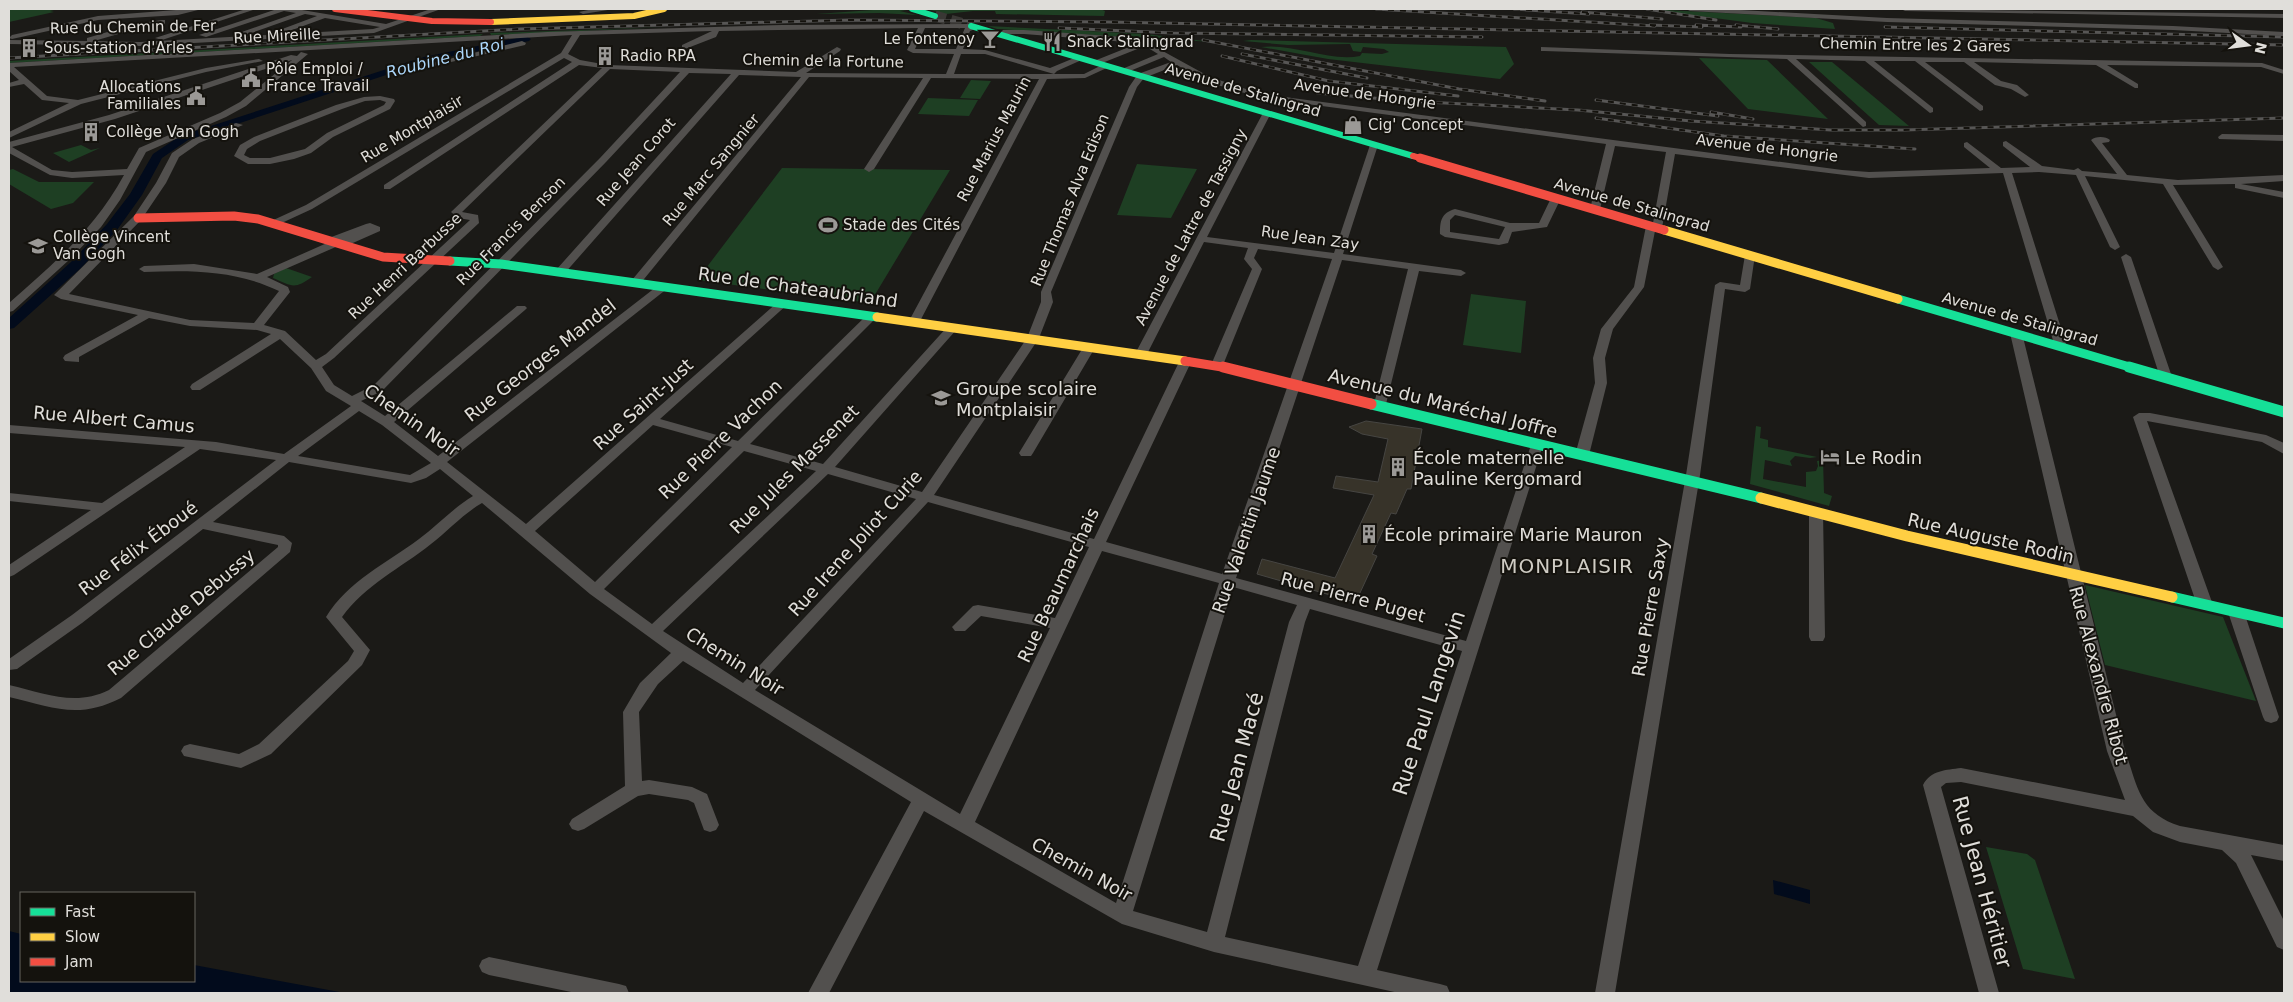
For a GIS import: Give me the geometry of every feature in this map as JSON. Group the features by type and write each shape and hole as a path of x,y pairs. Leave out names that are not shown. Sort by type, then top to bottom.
{"main road":[{"path":"330,12 406,20 463,23 582,13 634,16 664,9"},
{"path":"912,9 935,16"},
{"name":"Avenue de Stalingrad","path":"973,27 2284,412"},
{"name":"Rue de Chateaubriand","path":"138,218 234,216 258,219 383,257 501,264 1142,354"},
{"name":"Avenue du Maréchal Joffre","path":"1142,354 1217,365 1380,404 1537,445 1692,480"},
{"name":"Rue Auguste Rodin","path":"1692,480 1907,536 2284,623"}],"street":[{"path":"9,38 126,12 155,9"},
{"path":"104,45 198,9"},
{"path":"140,44 252,9"},
{"path":"185,41 284,9 303,12 330,12"},
{"name":"Rue du Chemin de Fer","path":"9,42 104,45 140,44 374,31 434,9"},
{"path":"582,13 610,9"},
{"path":"1690,9 1887,20 2173,28 2284,34"},
{"path":"1905,9 2284,16"},
{"path":"126,12 176,19 177,23 193,27"},
{"path":"223,39 303,12"},
{"path":"265,37 330,12"},
{"path":"299,35 352,13 389,26"},
{"path":"78,44 138,26 176,19"},
{"path":"923,26 911,50 913,51 985,52 1047,74 1082,58"},
{"path":"416,68 559,34 716,29 973,27"},
{"path":"949,76 967,30 973,27"},
{"path":"685,47 713,34 716,29"},
{"name":"Avenue de Hongrie","path":"991,32 1124,37 1146,43 1207,79 1248,92 1670,151 1869,175 2039,169 2078,171 2166,182 2228,182 2284,178"},
{"name":"Rue Mireille","path":"9,66 559,34"},
{"path":"564,55 578,34"},
{"name":"Chemin de la Fortune","path":"564,55 578,62 608,67 686,71 797,75 949,76 1047,74 1059,77 1085,76 1102,64 1146,43"},
{"path":"9,145 112,117 328,47"},
{"path":"797,75 837,49"},
{"name":"Chemin Entre les 2 Gares","path":"1544,49 1789,57 2262,65 2284,72"},
{"path":"9,309 65,258 97,225 115,200 142,150 210,122 243,104 304,54"},
{"path":"1125,71 1165,54"},
{"name":"Rue Montplaisir","path":"274,224 309,207 564,55"},
{"path":"9,136 78,102 206,70 294,57"},
{"path":"1789,57 1862,124"},
{"path":"1865,57 1930,110"},
{"path":"1915,58 1980,108"},
{"path":"1964,59 1998,83 2014,87 2025,95"},
{"path":"386,187 578,62"},
{"path":"1141,76 1178,62"},
{"path":"2097,62 2135,86"},
{"path":"9,66 45,98 78,102"},
{"name":"Rue Henri Barbusse","path":"315,366 330,356 475,221 475,218 462,216 456,212 461,205 608,67"},
{"name":"Rue Francis Benson","path":"286,458 354,404 378,388 501,264 686,71"},
{"name":"Rue Jean Corot","path":"560,272 736,73"},
{"name":"Rue Marius Maurin","path":"915,321 1047,74"},
{"name":"Rue Marc Sangnier","path":"636,282 807,75"},
{"path":"869,169 929,76"},
{"name":"Rue Thomas Alva Edison","path":"1033,338 1047,302 1046,292 1086,194 1091,189 1133,87 1141,76"},
{"path":"9,85 25,81"},
{"path":"1248,92 1271,115"},
{"name":"Avenue de Hongrie","path":"1219,99 1236,100 1248,92"},
{"path":"210,122 257,139 364,99 391,100 387,107 330,135 308,151 291,157 270,162 248,161 239,156 243,147 257,139"},
{"name":"Avenue de Lattre de Tassigny","path":"1142,354 1202,239 1271,115"},
{"path":"238,125 196,142 175,155 161,183 138,218 60,296 190,323 257,327 281,333"},
{"path":"2222,137 2284,138"},
{"path":"2106,140 2095,140 2124,177"},
{"path":"1595,210 1611,143"},
{"path":"2006,144 2039,169"},
{"name":"Rue Valentin Jaume","path":"1122,916 1227,582 1296,384 1374,145"},
{"path":"1967,145 2001,169 2062,347"},
{"path":"9,149 50,172 72,175 129,172"},
{"path":"1582,455 1601,384 1599,358 1607,328 1639,287 1670,151"},
{"path":"2078,171 2115,247"},
{"path":"2166,182 2218,267"},
{"path":"2228,182 2239,187 2284,195"},
{"path":"1517,227 1455,212 1450,213 1446,217 1444,234 1499,242 1504,241 1507,230 1517,227 1543,225 1556,198"},
{"name":"Rue Jean Zay","path":"1202,239 1461,274"},
{"path":"258,277 337,243"},
{"path":"1217,365 1257,270 1250,259 1250,254 1255,245"},
{"name":"Rue Pierre Saxy","path":"1605,993 1692,480 1720,285 1746,289 1750,255"},
{"path":"2126,257 2166,377"},
{"path":"144,269 194,267 258,277 284,288 285,292 257,327"},
{"path":"1380,404 1414,268"},
{"name":"Rue Georges Mandel","path":"286,458 411,479 424,475 440,463 445,456 664,286"},
{"name":"Rue Saint-Just","path":"526,531 783,303"},
{"path":"386,422 520,308"},
{"path":"76,359 69,358 146,315"},
{"name":"Rue Pierre Vachon","path":"595,590 873,315"},
{"name":"Rue Jules Massenet","path":"654,631 827,468 953,327"},
{"path":"196,387 281,333"},
{"name":"Chemin Noir","path":"281,333 315,366 330,388 386,422 526,531 595,590 682,653 921,800 1122,916 1214,942 1440,993"},
{"name":"Rue Alexandre Ribot","path":"2016,333 2116,751 2138,810"},
{"name":"Rue Irene Joliot Curie","path":"745,691 926,496 1033,338"},
{"path":"1026,453 1090,346"},
{"name":"Rue Beaumarchais","path":"964,825 1186,360"},
{"path":"2205,605 2139,417 2150,417 2266,439 2283,448"},
{"name":"Rue Pierre Puget","path":"652,421 827,468 1227,582 1470,648"},
{"name":"Rue Albert Camus","path":"9,429 216,446 286,458"},
{"path":"9,572 197,445"},
{"name":"Rue Paul Langevin","path":"1365,976 1537,445"},
{"name":"Rue Félix Éboué","path":"10,666 77,619 286,458"},
{"path":"190,751 241,761 265,749 354,665 362,650 334,617 340,607 389,564 425,541 481,496"},
{"path":"9,497 103,507"},
{"path":"1816,511 1817,637"},
{"name":"Rue Claude Debussy","path":"9,691 78,705 91,704 115,694 285,549 285,543 279,539 200,524"},
{"name":"Rue Jean Macé","path":"1214,942 1298,622 1305,603"},
{"path":"960,627 978,610 1060,624"},
{"path":"2236,612 2271,718"},
{"path":"634,790 631,713 669,662 682,653"},
{"name":"Rue Jean Héritier","path":"1989,993 1932,785 1942,777 1961,775 2138,810"},
{"path":"578,824 634,790 649,787 692,794 701,799 710,825"},
{"path":"818,993 921,800"},
{"path":"2138,810 2159,827 2180,834 2284,853"},
{"path":"2228,844 2243,858 2284,941"},
{"path":"489,966 619,993"}],"green space":[{"path":"9,9 58,9 50,11 54,12 9,22"},
{"path":"914,9 900,11 917,15 879,13 816,14"},
{"path":"926,9 1100,9 1105,11 1104,16 996,14 995,11 946,14"},
{"path":"1647,9 1816,18 1833,23 1835,29 1752,23"},
{"path":"988,26 1146,34 1213,42 997,29"},
{"path":"668,27 491,35 490,33"},
{"path":"483,34 480,36 9,63 9,61"},
{"path":"1243,41 1506,47 1514,64 1500,79 1328,59 1261,47 1273,46 1336,57 1360,56 1362,53 1382,54 1389,52 1384,49 1363,47 1361,52 1353,51 1350,44 1288,45"},
{"path":"1699,58 1767,60 1828,119 1748,109"},
{"path":"1809,62 1832,62 1909,126 1879,125"},
{"path":"971,80 991,81 980,99 960,98"},
{"path":"928,98 978,100 969,116 918,114"},
{"path":"81,145 91,150 100,148 69,162 53,153"},
{"path":"1137,164 1197,169 1171,218 1117,215"},
{"name":"Stade des Cités","path":"782,168 950,170 870,303 697,280"},
{"path":"13,169 39,182 94,182 73,203 51,209 9,184 9,170"},
{"path":"286,268 312,277 297,285 273,278 274,274"},
{"path":"1471,294 1526,301 1521,353 1463,345"},
{"path":"1756,426 1761,427 1760,438 1768,440 1768,447 1817,457 1795,456 1790,461 1792,466 1765,460 1763,479 1806,487 1806,472 1816,471 1817,461 1823,460 1824,493 1832,496 1829,506 1750,484"},
{"path":"2085,585 2223,617 2256,701 2105,665"},
{"path":"1986,847 2027,854 2035,860 2075,979 2023,969"}],"water":[{"path":"1773,880 1810,890 1810,904 1774,894"},
{"path":"9,931 20,934 20,982 195,982 195,965 345,993 9,993"}],"building":[{"path":"1366,421 1422,429 1411,489 1407,489 1396,514 1391,513 1372,554 1377,556 1359,595 1355,594 1351,601 1257,574 1262,559 1335,578 1374,495 1333,488 1336,476 1378,482 1388,439 1362,434 1349,427"}],"waterway":[{"name":"Roubine du Roi","path":"9,325 76,265 112,227 136,195 157,156 184,138 427,59 526,39"}],"tunnel":[{"path":"935,16 971,26"}],"railway":[{"path":"1376,9 1655,26"},
{"path":"1514,9 1589,14"},
{"path":"1647,9 1716,20"},
{"path":"1582,12 1662,19"},
{"path":"9,58 520,29 850,20 1108,22 2284,45"},
{"path":"1650,25 1702,27"},
{"path":"1696,25 1741,27"},
{"path":"1736,25 1778,29"},
{"path":"1885,27 2284,37"},
{"path":"1059,28 1173,33 1482,37"},
{"path":"1203,40 1459,89 1545,101"},
{"path":"1242,54 1367,78"},
{"path":"1222,56 1329,81 1458,96"},
{"path":"1317,93 1407,101 1578,110 1691,121 1831,130 1904,130 2284,118"},
{"path":"1596,100 1718,116"},
{"path":"1711,112 1753,119"},
{"path":"1596,118 1724,136 1915,149"}],"traffic: fast":[{"path":"912,9 935,16"},
{"path":"971,26 1413,156"},
{"path":"450,261 501,264 877,317"},
{"path":"1898,299 2284,412"},
{"path":"1371,404 1761,498"},
{"path":"2172,597 2284,623"}],"traffic: slow":[{"path":"491,22 634,16 664,9"},
{"path":"1664,230 1898,299"},
{"path":"877,317 1185,361"},
{"path":"1761,498 1907,536 2172,597"}],"traffic: jam":[{"path":"335,9 432,21 491,22"},
{"path":"1413,156 1664,230"},
{"path":"138,218 234,216 258,219 383,257 450,261"},
{"path":"1185,361 1217,365 1371,404"}],"place":[{"name":"Le Fontenoy","path":"990,39"},
{"name":"Snack Stalingrad","path":"1052,42"},
{"name":"Sous-station d'Arles","path":"29,48"},
{"name":"Radio RPA","path":"605,56"},
{"name":"Pôle Emploi / France Travail","path":"251,78"},
{"name":"Allocations Familiales","path":"196,96"},
{"name":"Cig' Concept","path":"1353,125"},
{"name":"Collège Van Gogh","path":"91,132"},
{"name":"Stade des Cités","path":"828,225"},
{"name":"Collège Vincent Van Gogh","path":"38,246"},
{"name":"Groupe scolaire Montplaisir","path":"941,398"},
{"name":"Le Rodin","path":"1830,457"},
{"name":"École maternelle Pauline Kergomard","path":"1398,467"},
{"name":"École primaire Marie Mauron","path":"1369,534"}],"district":[{"name":"MONPLAISIR","path":"1567,566"}]}
